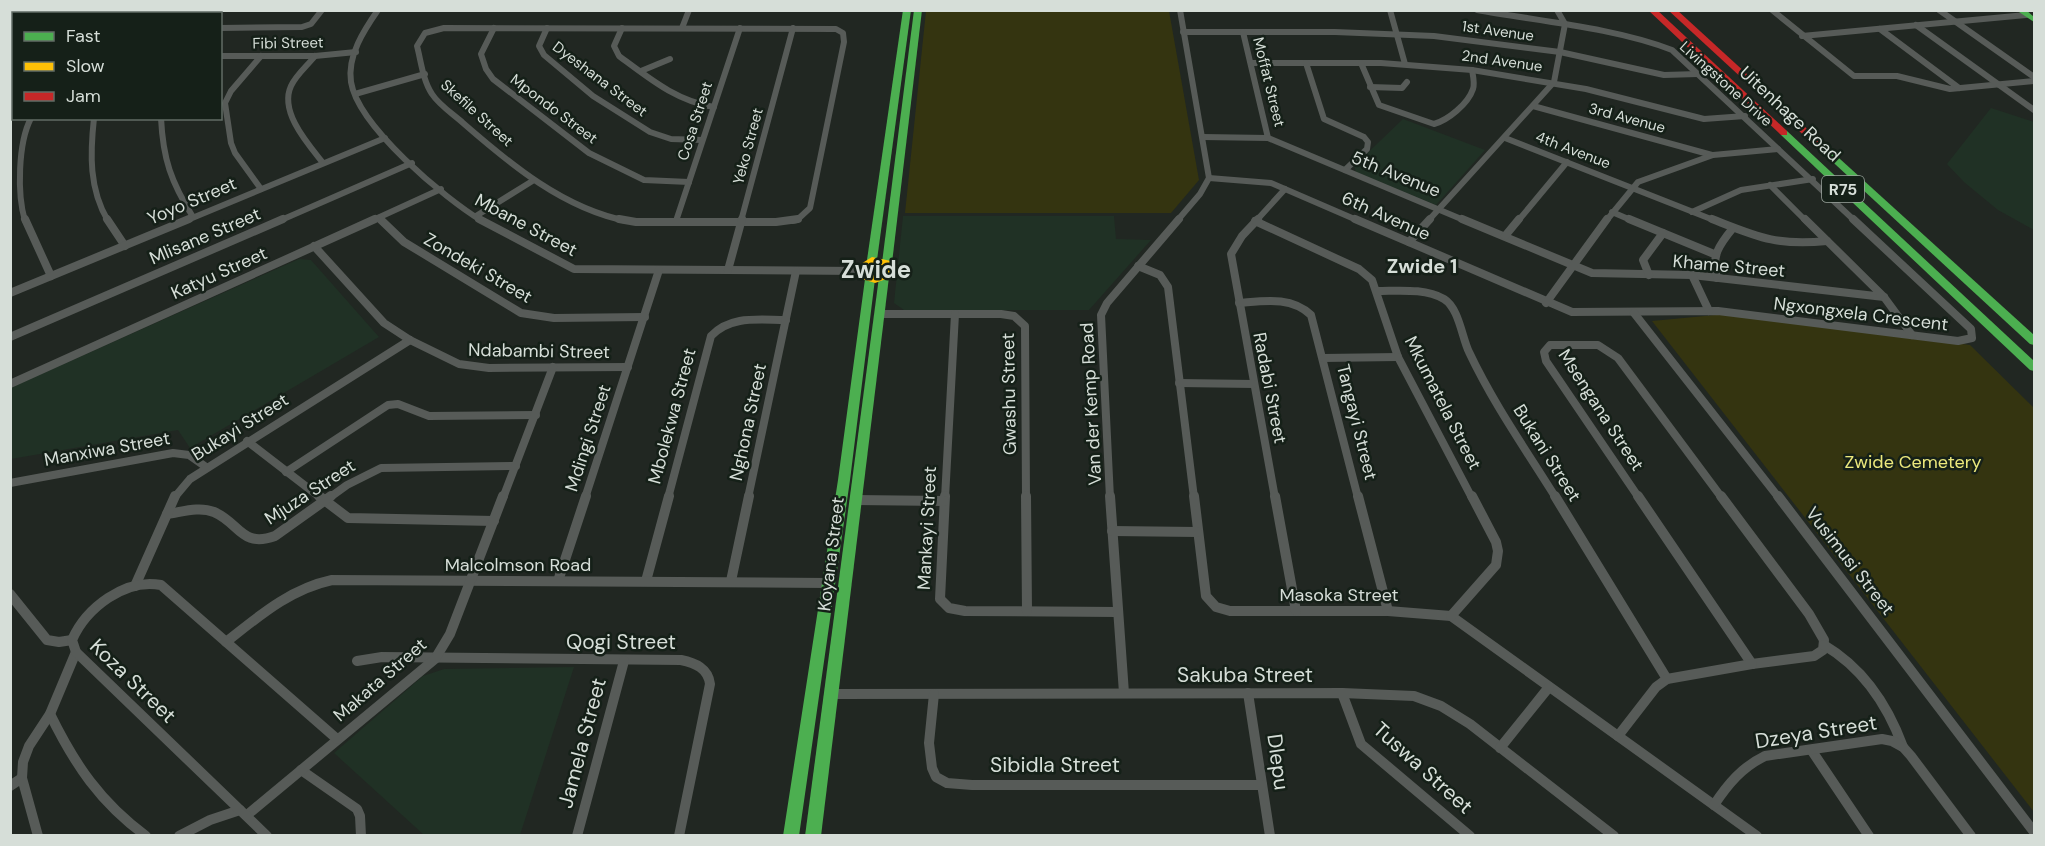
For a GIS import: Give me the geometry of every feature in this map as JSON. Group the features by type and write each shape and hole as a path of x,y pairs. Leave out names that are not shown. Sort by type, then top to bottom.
{"main road":[{"path":"873,260 908,10"},
{"name":"Koyana Street","path":"813,836 884,277 890,268 887,263 918,10"},
{"name":"Uitenhage Road","path":"1652,10 2034,367"},
{"name":"Uitenhage Road","path":"1672,10 2034,341"},
{"path":"884,277 870,279 863,276 860,271 864,264 873,260 887,263"},
{"name":"Koyana Street","path":"791,836 870,279"}],"street":[{"path":"222,28 302,27 311,24 322,10"},
{"name":"Mbane Street","path":"378,10 364,28 350,80 368,119 412,163 476,216 568,267 590,270 860,271"},
{"path":"682,28 689,10"},
{"path":"1180,10 1209,178"},
{"path":"1390,10 1405,64"},
{"name":"Livingstone Drive","path":"1477,10 1565,24 1663,46 1678,54 1778,149"},
{"path":"1409,243 1554,82 1565,24 1557,10"},
{"path":"1772,10 1854,76 1897,76 1935,87 1959,88 2034,79"},
{"path":"1939,10 2034,79"},
{"path":"1802,36 1953,20 2027,15"},
{"path":"1916,25 2034,110"},
{"name":"Skefile Street","path":"444,28 682,28 836,29 843,33 810,208 803,216 790,222 611,219 534,180 433,96 417,49 425,33 444,28"},
{"name":"Mpondo Street","path":"494,28 481,54 493,80 589,153 644,180 689,182"},
{"name":"Dyeshana Street","path":"547,28 539,46 546,59 606,104 634,124 661,137 702,140"},
{"path":"621,28 614,50 619,56 680,98 694,105 714,107"},
{"name":"Cosa Street","path":"676,221 740,28"},
{"name":"Yeko Street","path":"728,270 793,28"},
{"path":"1880,29 1959,88"},
{"name":"1st Avenue","path":"1183,32 1396,33 1480,40 1560,52 1664,75 1698,74"},
{"name":"Moffat Street","path":"1243,32 1268,138"},
{"name":"Fibi Street","path":"222,56 315,56 356,52"},
{"path":"261,56 231,91 225,103 231,143 235,153 261,189"},
{"path":"315,56 291,86 289,95 299,131 323,163"},
{"path":"641,71 670,59"},
{"name":"2nd Avenue","path":"1251,63 1405,64 1472,70 1554,82 1704,119 1744,116"},
{"path":"1306,63 1324,119 1364,137 1368,142 1367,149 1345,170"},
{"path":"1361,63 1375,100 1384,107 1425,123 1438,124 1473,91 1472,70"},
{"path":"355,94 425,74"},
{"path":"1370,87 1402,88 1407,82"},
{"name":"3rd Avenue","path":"1533,106 1713,155"},
{"path":"30,120 21,166 21,207 27,233 51,276"},
{"path":"94,120 92,149 94,189 101,209 125,246"},
{"path":"161,120 165,167 193,217"},
{"name":"5th Avenue","path":"1203,137 1268,138 1572,264"},
{"name":"Yoyo Street","path":"10,293 385,138"},
{"name":"4th Avenue","path":"1505,138 1776,243 1798,244 1827,241"},
{"path":"1546,303 1572,264 1632,187 1645,179 1713,155 1778,149"},
{"name":"Ngxongxela Crescent","path":"1546,303 1578,313 1709,311 1964,341 1972,338 1971,329 1813,179 1778,149"},
{"path":"1505,236 1568,162"},
{"name":"Mlisane Street","path":"10,338 412,163"},
{"name":"6th Avenue","path":"1209,178 1264,181 1546,303"},
{"name":"Van der Kemp Road","path":"1124,693 1112,531 1101,315 1107,303 1200,194 1209,178"},
{"path":"1692,212 1732,193 1813,179"},
{"path":"476,216 534,180"},
{"path":"1770,185 1884,297 1912,334"},
{"name":"Katyu Street","path":"11,383 441,189"},
{"name":"Radabi Street","path":"1285,189 1255,221 1231,255 1296,611"},
{"path":"1612,212 1714,254"},
{"name":"Zondeki Street","path":"379,218 404,242 521,313 554,318 645,317"},
{"name":"Mkumatela Street","path":"1255,221 1370,276 1398,357 1496,542 1498,551 1496,565 1451,615"},
{"path":"1717,278 1713,264 1714,254 1733,228"},
{"path":"1649,275 1643,261 1664,233"},
{"name":"Ndabambi Street","path":"314,246 373,313 394,331 450,360 467,366 628,367"},
{"name":"Khame Street","path":"1572,264 1586,271 1604,275 1692,275 1884,297"},
{"name":"Masoka Street","path":"1138,266 1160,275 1166,281 1206,596 1214,606 1230,611 1388,611 1451,615"},
{"name":"Mdingi Street","path":"558,581 660,270"},
{"name":"Nghona Street","path":"731,580 796,271"},
{"path":"1692,275 1709,311"},
{"name":"Bukani Street","path":"1377,291 1426,292 1440,296 1450,304 1468,351 1484,381 1667,679"},
{"name":"Tangayi Street","path":"1239,303 1289,302 1304,307 1313,321 1388,611"},
{"name":"Vusimusi Street","path":"1634,313 1837,571 2034,832"},
{"name":"Gwashu Street","path":"879,314 1014,316 1025,326 1027,332 1027,611"},
{"name":"Mankayi Street","path":"955,314 939,595 942,602 949,608 965,611 1117,612"},
{"name":"Mbolekwa Street","path":"646,581 711,336 718,328 737,321 786,320"},
{"name":"Bukayi Street","path":"135,586 166,514 182,487 206,467 410,340"},
{"name":"Msengana Street","path":"1752,664 1546,361 1544,352 1550,345 1598,345 1618,358 1809,614 1824,643"},
{"path":"1323,358 1398,357"},
{"name":"Makata Street","path":"244,812 301,770 435,659 450,634 553,367"},
{"path":"1179,382 1254,384"},
{"path":"286,472 388,405 398,404 429,416 536,415"},
{"path":"247,441 344,516 353,519 494,521"},
{"name":"Manxiwa Street","path":"10,483 173,453 189,455 206,467"},
{"name":"Mjuza Street","path":"166,514 199,510 212,511 245,537 261,541 275,536 365,475 387,467 516,466"},
{"path":"855,500 944,501"},
{"path":"1112,531 1197,532"},
{"name":"Malcolmson Road","path":"226,642 284,599 321,581 352,579 471,582 731,580 828,583"},
{"name":"Koza Street","path":"263,834 244,812 76,652 72,640 78,627 108,600 135,586 150,582 161,585 337,739"},
{"path":"10,594 47,640 59,642 72,640"},
{"path":"1451,615 1757,836"},
{"path":"1618,736 1656,687 1667,679 1814,656 1820,654 1824,643 1846,658 1864,680 1897,729 1903,747"},
{"path":"38,836 22,778 23,762 29,746 50,714 76,652"},
{"name":"Qogi Street","path":"357,661 382,657 689,660 704,669 709,676 707,702 679,836"},
{"name":"Jamela Street","path":"578,836 624,661"},
{"path":"1500,748 1549,687"},
{"name":"Dlepu","path":"1248,693 1270,836"},
{"name":"Tuswa Street","path":"1342,693 1361,744 1470,836"},
{"name":"Sakuba Street","path":"831,694 1398,694 1425,700 1452,712 1614,836"},
{"name":"Sibidla Street","path":"934,694 928,761 933,774 944,782 972,785 1262,785"},
{"path":"50,714 66,745 104,802 118,816 146,836"},
{"name":"Dzeya Street","path":"1714,805 1731,780 1748,763 1765,756 1812,751 1882,739 1903,747 1971,836"},
{"path":"1812,751 1869,836"},
{"path":"301,770 357,809 360,816 361,836"},
{"path":"10,786 22,778"},
{"path":"179,836 210,820 244,812"}],"shaded area":[{"path":"1991,108 2034,122 2034,230 1998,210 1964,182 1947,164"},
{"path":"1403,119 1485,150 1436,205 1356,172 1354,166"},
{"path":"903,216 1114,216 1116,239 1151,240 1089,310 904,310 894,303"},
{"path":"299,259 311,260 379,337 190,448 178,430 11,459 10,388"},
{"path":"574,667 520,835 424,835 334,753 423,676 444,669"}],"green space":[{"path":"926,11 1169,11 1199,180 1171,213 905,213"},
{"name":"Zwide Cemetery","path":"1726,314 1970,345 2034,408 2034,812 1652,321"}],"traffic: fast":[{"path":"872,260 907,10"},
{"path":"887,263 918,10"},
{"path":"2020,10 2034,20"},
{"path":"1784,133 2034,367"},
{"path":"1826,151 2034,341"},
{"path":"813,836 884,277"},
{"path":"791,836 844,480 870,279"}],"traffic: slow":[{"path":"872,260 887,263 890,269 888,275 875,279 863,276 861,267 872,260"}],"traffic: jam":[{"path":"1652,10 1784,133"},
{"path":"1672,10 1826,151"}],"district":[{"name":"Zwide 1","path":"1422,266"},
{"name":"Zwide","path":"876,270"}]}
